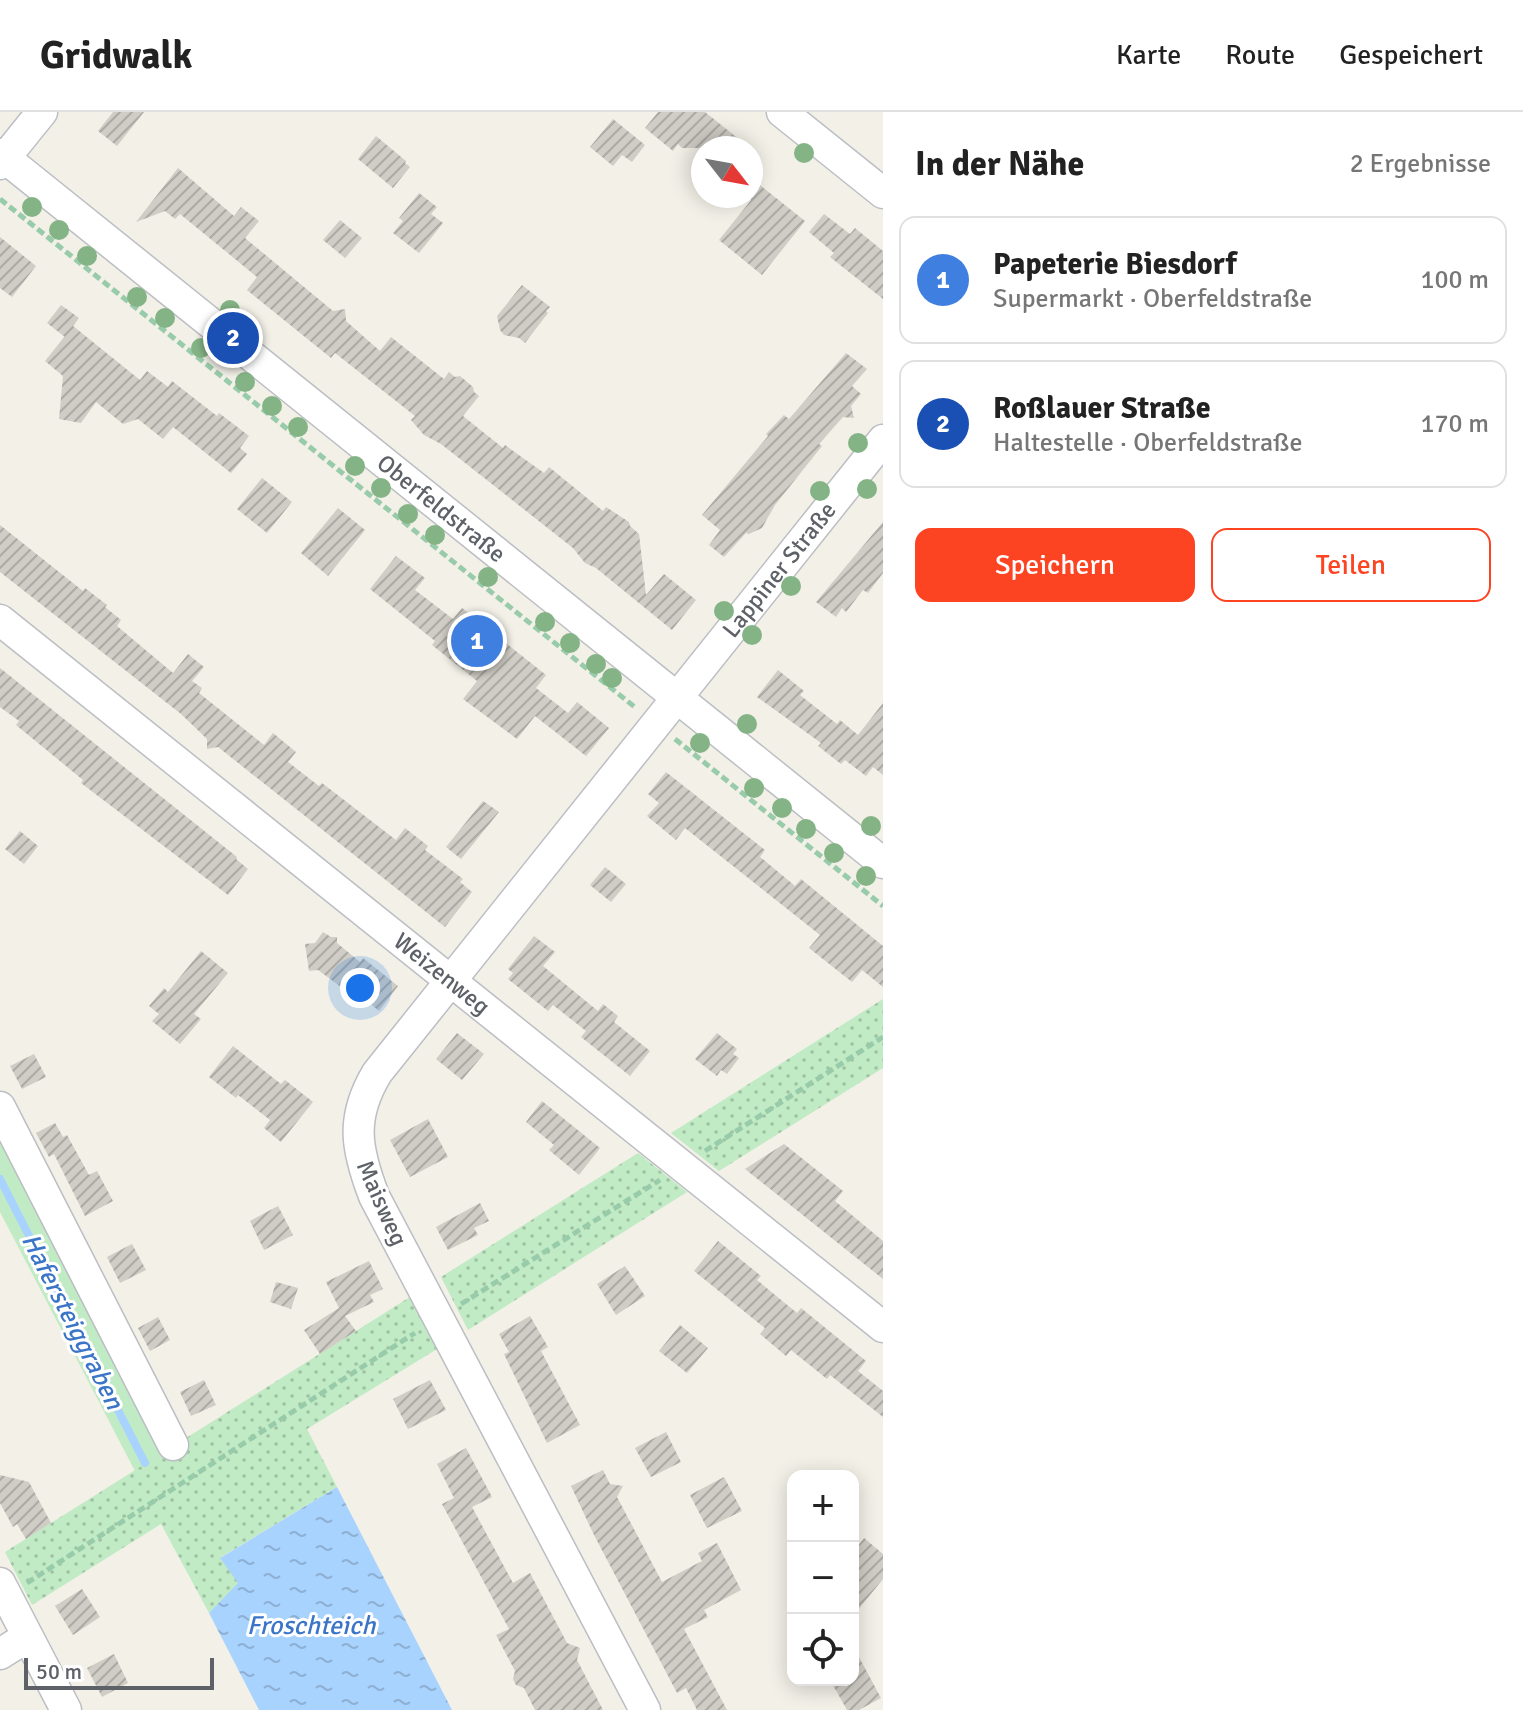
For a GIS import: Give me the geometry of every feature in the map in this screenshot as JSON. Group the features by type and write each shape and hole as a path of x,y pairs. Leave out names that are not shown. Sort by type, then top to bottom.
{"street":[{"path":"2,159 42,112"},
{"path":"782,112 883,193"},
{"name":"Oberfeldstraße","path":"2,159 244,347 883,863"},
{"name":"Lappiner Straße","path":"677,699 883,440"},
{"name":"Weizenweg","path":"0,620 883,1327"},
{"name":"Maisweg","path":"645,1710 374,1196 357,1143 365,1095 377,1073 677,699"},
{"path":"0,1107 173,1445"},
{"path":"0,1583 66,1710"},
{"path":"0,1654 27,1637"}],"path":[{"path":"0,199 883,906"}],"green space":[{"path":"883,999 883,1068 719,1171 671,1133"},
{"path":"0,1121 169,1449 135,1471 0,1212"},
{"path":"638,1153 687,1192 468,1330 441,1277"},
{"path":"410,1297 437,1349 307,1429 337,1487 221,1557 239,1583 209,1613 161,1524 32,1605 5,1552"}],"water":[{"name":"Froschteich","path":"337,1487 452,1710 259,1710 209,1613 238,1583 220,1558"}],"building":[{"path":"113,112 144,112 117,146 98,131"},
{"path":"658,112 705,112 735,136 691,136 691,148 682,148 678,144 673,151 645,128"},
{"path":"613,119 645,145 632,162 622,155 613,166 590,147"},
{"path":"376,136 410,167 393,188 358,159"},
{"path":"178,168 234,216 241,207 259,221 245,238 333,311 345,309 346,321 380,351 391,337 444,379 449,372 455,377 460,376 473,387 479,396 463,416 503,448 505,445 544,473 549,467 603,511 606,507 629,522 639,534 646,595 664,574 696,600 672,630 441,444 424,435 411,420 415,416 335,353 331,358 247,290 257,277 180,214 175,219 165,211 136,222"},
{"path":"763,188 805,221 762,275 719,240 745,208 763,208"},
{"path":"419,193 437,207 431,214 443,223 419,253 393,233 403,221 399,218"},
{"path":"824,214 850,234 855,228 883,251 883,299 830,257 834,253 809,232"},
{"path":"340,220 362,238 345,258 323,240"},
{"path":"0,237 36,266 12,297 0,288"},
{"path":"522,285 550,307 525,343 519,338 504,335 497,316"},
{"path":"61,305 79,318 65,337 47,323"},
{"path":"73,326 140,380 147,371 168,387 172,381 217,416 219,413 249,436 240,448 247,454 231,473 173,427 163,439 138,419 123,424 96,402 81,423 59,419 63,376 45,361"},
{"path":"846,353 867,369 852,386 861,394 851,406 854,418 843,417 819,444 822,446 775,505 762,528 746,533 724,557 709,545 720,530 702,515 768,436 766,434 784,415 789,419"},
{"path":"262,478 292,502 267,533 237,509"},
{"path":"338,508 365,530 328,576 301,553"},
{"path":"883,522 883,573 868,593 863,590 846,612 842,608 836,617 816,602"},
{"path":"0,525 83,591 85,588 107,605 105,607 121,620 117,626 173,673 188,654 204,667 192,681 202,688 199,693 264,745 273,733 296,752 288,762 319,786 322,783 396,840 405,828 428,846 425,850 463,879 460,882 472,892 445,927 218,747 207,749 207,739 181,714 0,572"},
{"path":"396,556 425,578 415,590 453,619 462,608 546,675 536,688 568,713 577,702 609,728 586,756 535,716 517,739 463,699 477,681 432,645 435,641 370,589"},
{"path":"0,668 237,857 248,869 228,895 81,783 83,780 16,725 19,721 0,707"},
{"path":"778,670 804,691 800,695 837,724 840,720 858,735 883,703 883,775 873,767 866,776 845,760 841,764 818,746 821,743 757,697"},
{"path":"666,772 765,850 760,857 795,886 801,879 883,946 883,987 862,970 852,982 809,948 820,935 685,828 676,840 647,816 659,803 648,794"},
{"path":"483,801 499,812 461,859 446,847"},
{"path":"20,831 38,846 24,864 5,849"},
{"path":"605,867 626,884 611,902 590,885"},
{"path":"323,932 337,937 337,943 360,962 363,958 398,986 379,1011 367,1001 364,1004 318,970 309,971 305,944 315,943"},
{"path":"534,936 555,952 543,966 598,1011 603,1004 618,1016 614,1022 650,1051 630,1076 581,1037 586,1031 553,1005 548,1011 508,979 513,973 508,969"},
{"path":"201,951 228,973 194,1014 201,1019 180,1044 152,1021 159,1014 149,1006 164,988 168,992"},
{"path":"457,1033 484,1054 462,1080 436,1059"},
{"path":"717,1033 737,1049 733,1054 739,1058 727,1074 721,1070 717,1076 695,1059"},
{"path":"233,1046 281,1084 285,1080 313,1102 281,1142 264,1128 270,1120 209,1077"},
{"path":"34,1054 46,1077 22,1089 10,1066"},
{"path":"542,1101 600,1148 579,1175 549,1150 554,1145 526,1122"},
{"path":"428,1119 448,1157 410,1177 390,1140"},
{"path":"55,1123 63,1137 67,1135 89,1175 97,1171 113,1201 85,1216 54,1154 49,1157 36,1133"},
{"path":"784,1144 843,1191 835,1201 883,1241 883,1279 745,1169"},
{"path":"480,1203 489,1221 474,1228 478,1235 448,1250 436,1227"},
{"path":"278,1206 293,1235 264,1250 250,1221"},
{"path":"718,1241 761,1276 757,1280 797,1313 801,1308 866,1361 858,1371 883,1391 883,1417 830,1375 827,1379 791,1350 786,1356 760,1334 765,1328 694,1271"},
{"path":"132,1244 146,1270 120,1283 107,1257"},
{"path":"369,1261 383,1289 370,1295 374,1302 345,1316 356,1331 320,1354 304,1330 339,1308 326,1282"},
{"path":"625,1266 645,1296 616,1315 597,1284"},
{"path":"276,1282 298,1288 291,1309 270,1302"},
{"path":"530,1316 548,1347 541,1351 580,1425 547,1443 504,1354 509,1352 499,1334"},
{"path":"158,1317 170,1340 150,1351 138,1328"},
{"path":"680,1325 708,1348 687,1373 659,1351"},
{"path":"204,1380 216,1405 191,1416 180,1392"},
{"path":"430,1380 446,1410 408,1429 393,1399"},
{"path":"666,1432 681,1462 651,1477 635,1448"},
{"path":"466,1448 492,1497 472,1507 513,1583 530,1573 567,1643 580,1648 577,1660 603,1710 535,1710 524,1688 516,1685 513,1679 515,1671 496,1635 509,1629 442,1504 454,1498 437,1464"},
{"path":"603,1470 610,1484 623,1486 617,1497 662,1582 702,1561 698,1553 717,1543 741,1590 704,1610 708,1617 684,1629 727,1710 697,1710 686,1688 677,1693 594,1535 571,1486"},
{"path":"0,1475 29,1482 51,1523 26,1539 17,1524 13,1527 0,1503"},
{"path":"724,1477 742,1511 707,1528 690,1495"},
{"path":"864,1538 883,1554 883,1579 859,1609 859,1544"},
{"path":"82,1589 100,1617 73,1635 55,1606"},
{"path":"114,1654 128,1683 102,1697 87,1668"},
{"path":"859,1657 881,1698 859,1710 847,1710 833,1686 859,1686"}],"waterway":[{"name":"Hafersteiggraben","path":"0,1179 145,1463"}],"place":[{"name":"Roßlauer Straße","path":"233,338"},
{"name":"Papeterie Biesdorf","path":"477,641"}]}
